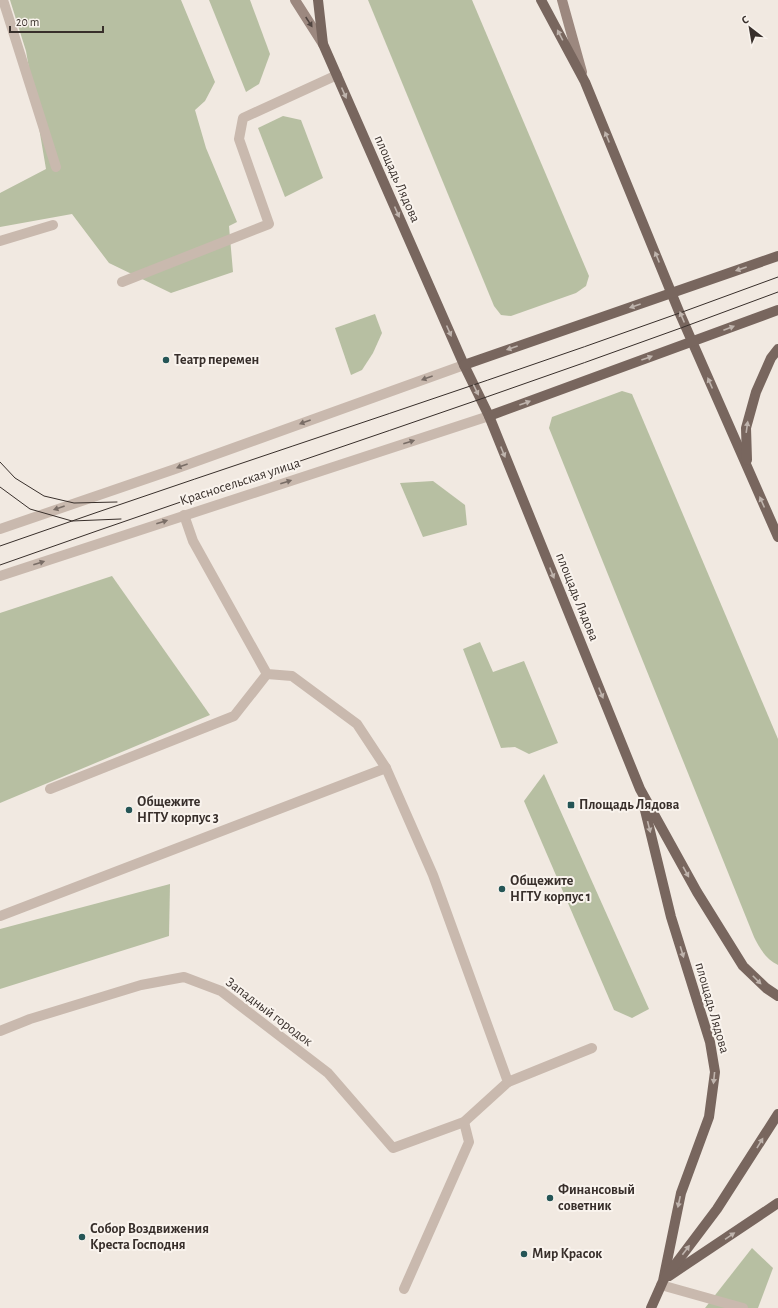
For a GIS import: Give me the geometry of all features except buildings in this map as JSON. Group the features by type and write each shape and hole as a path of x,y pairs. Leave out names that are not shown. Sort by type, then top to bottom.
{"main road":[{"path":"295,0 323,44"},
{"name":"площадь Лядова","path":"318,0 323,44 464,365 488,416 640,789 697,892 743,966 766,988 778,996"},
{"path":"541,0 585,82 692,342 778,537"},
{"path":"562,0 585,82"},
{"path":"464,365 778,256"},
{"path":"488,416 778,310"},
{"path":"747,466 746,428 756,392 771,358 778,349"},
{"name":"площадь Лядова","path":"640,789 671,917 710,1042 715,1072 709,1117 681,1193 662,1283"},
{"path":"651,1308 662,1283 717,1210 778,1114"},
{"path":"662,1283 778,1203"}],"street":[{"path":"3,0 56,167"},
{"path":"122,282 268,224 239,139 242,118 336,75"},
{"path":"0,241 54,225"},
{"path":"0,529 175,469 464,365"},
{"name":"Красносельская улица","path":"1,574 488,416"},
{"path":"184,515 193,540 267,674"},
{"path":"267,674 292,676 357,724 386,768 433,875 508,1082"},
{"path":"50,789 234,716 267,674"},
{"path":"0,916 386,768"},
{"name":"Западный городок","path":"0,1031 30,1019 140,985 184,977 221,991 328,1073 393,1148 464,1122"},
{"path":"404,1289 469,1142 464,1122 508,1082 592,1048"},
{"path":"662,1283 743,1308"}],"green space":[{"path":"10,0 181,0 215,82 205,101 195,110 206,148 237,222 229,226 233,272 171,293 109,263 72,214 0,227 0,193 46,169 26,51"},
{"path":"209,0 250,0 270,54 259,84 246,92"},
{"path":"368,0 472,0 589,276 586,286 576,293 511,316 501,315 494,306"},
{"path":"283,116 301,120 323,178 285,197 258,128"},
{"path":"375,314 382,333 373,353 362,370 351,375 335,328"},
{"path":"622,391 632,394 778,739 778,965 770,960 764,953 754,937 549,428 552,417"},
{"path":"433,481 465,505 467,525 423,537 400,483"},
{"path":"112,576 210,715 0,803 0,613"},
{"path":"480,642 493,672 524,661 558,743 529,754 515,747 501,748 463,649"},
{"path":"544,774 649,1009 632,1018 614,1010 524,801"},
{"path":"170,884 169,936 0,989 0,929"},
{"path":"752,1248 773,1268 758,1308 705,1308"}],"tram line":[{"path":"0,546 584,347 778,277"},
{"path":"0,565 584,363 778,292"},
{"path":"0,462 15,478 44,496 74,503 117,502"},
{"path":"0,487 30,509 72,521 121,519"}],"place":[{"name":"Театр перемен","path":"166,360"},
{"name":"Площадь Лядова","path":"571,805"},
{"name":"Общежите НГТУ корпус 3","path":"129,810"},
{"name":"Общежите НГТУ корпус 1","path":"502,889"},
{"name":"Финансовый советник","path":"550,1198"},
{"name":"Собор Воздвижения Креста Господня","path":"82,1237"},
{"name":"Мир Красок","path":"524,1254"}]}
